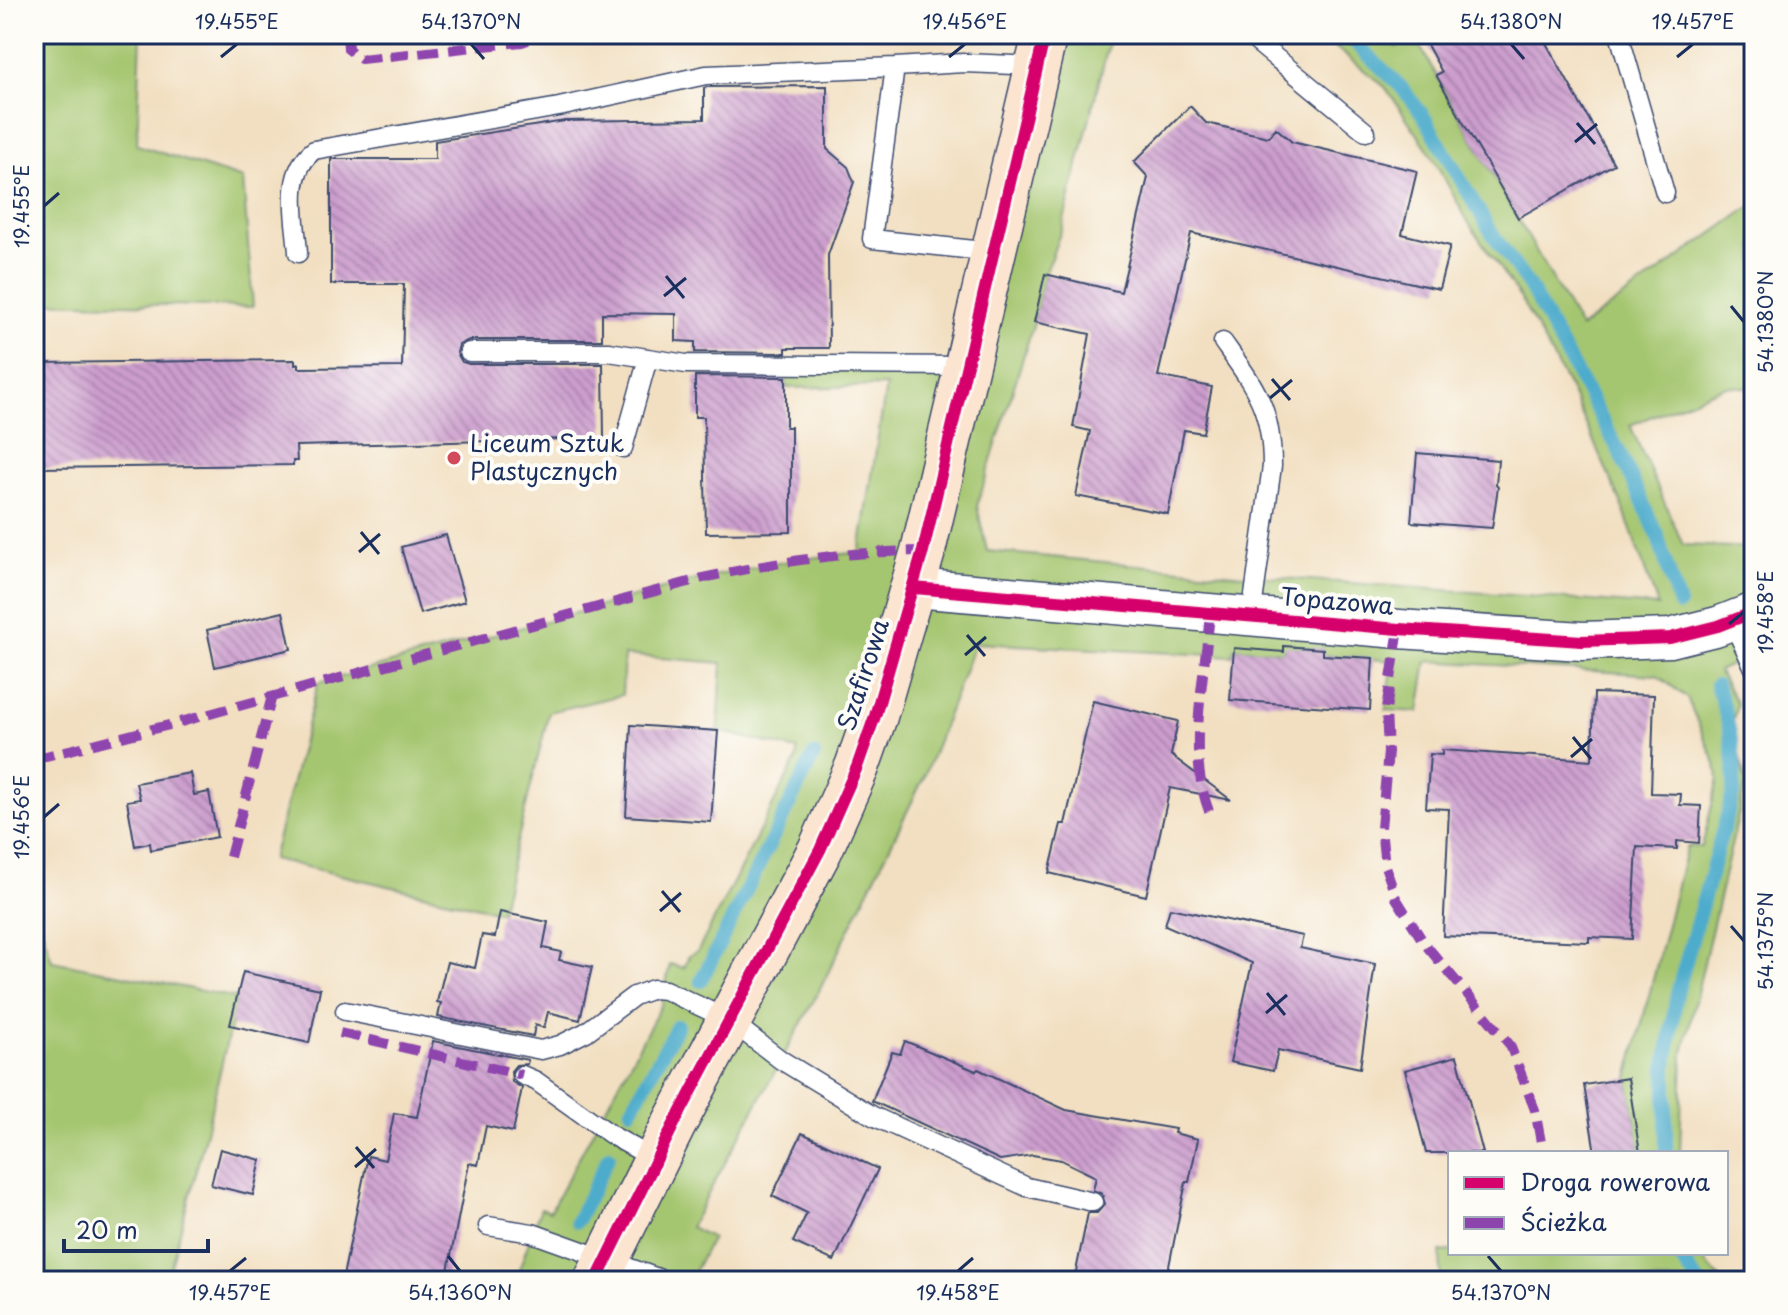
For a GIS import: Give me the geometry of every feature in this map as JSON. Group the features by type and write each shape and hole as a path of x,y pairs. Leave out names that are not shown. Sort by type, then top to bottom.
{"street":[{"name":"Szafirowa","path":"600,1271 833,823 875,716 914,588 1041,50"},
{"name":"Topazowa","path":"914,588 1582,641 1670,638 1743,616"}],"lane":[{"path":"1247,34 1366,132"},
{"path":"1619,34 1665,193"},
{"path":"298,253 294,182 301,163 314,150 559,107 706,75 964,63 1041,50"},
{"path":"895,67 872,239 993,252"},
{"path":"1223,342 1258,391 1265,409 1272,448 1251,617"},
{"path":"469,352 609,352 686,364 966,366"},
{"path":"623,448 648,358"},
{"path":"1743,616 1754,668"},
{"path":"345,1011 541,1050 560,1045 586,1032 634,996 653,989 665,990 729,1020 781,1060 873,1116 1027,1187 1093,1202"},
{"path":"522,1075 536,1081 613,1136 656,1160"},
{"path":"488,1226 532,1233 600,1271 666,1281"}],"green space":[{"path":"34,34 141,34 137,145 243,179 253,307 34,302"},
{"path":"1045,34 1111,34 1062,228 1045,274 1034,322 977,506 987,551 1256,576 1658,606 1620,500 1572,393 1521,299 1470,225 1429,151 1385,87 1319,34 1380,34 1397,47 1400,34 1413,34 1580,328 1754,204 1754,388 1726,386 1630,425 1683,545 1754,548 1754,654 1718,671 1737,704 1732,725 1746,782 1683,1053 1680,1151 1640,1151 1628,1078 1687,846 1702,847 1718,779 1716,764 1687,698 1657,675 1427,661 1419,712 1386,710 1393,661 1323,655 1323,649 1284,647 1284,652 1234,648 1233,656 975,643 924,777 819,991 690,1227 712,1238 689,1281 515,1281 541,1208 550,1211 662,1004 670,964 684,968 689,956 698,951 797,758 797,750 718,731 722,663 624,655 622,695 549,712 500,912 272,859 318,683 703,578 793,560 860,552 886,386 786,388 785,363 966,365"},
{"path":"34,903 52,961 237,998 167,1281 34,1281"},
{"path":"1448,1251 1448,1255 1700,1255 1722,1281 1441,1281 1440,1252"}],"building":[{"path":"1421,34 1541,34 1614,164 1518,218 1436,75 1442,72"},
{"path":"827,86 827,149 848,167 854,182 828,255 829,348 786,348 786,353 695,352 695,342 676,341 676,314 602,313 602,340 469,340 459,345 457,353 462,362 469,364 603,364 604,438 296,446 297,461 293,461 293,465 40,468 39,363 295,360 299,368 402,367 404,284 331,284 331,159 435,159 435,141 565,121 704,119 704,88 707,87"},
{"path":"1190,106 1206,123 1268,137 1276,128 1292,142 1417,171 1402,234 1450,246 1439,289 1191,233 1158,376 1212,387 1203,433 1184,430 1168,514 1076,496 1090,431 1073,427 1090,334 1034,322 1045,274 1121,292 1148,177 1134,162"},
{"path":"695,376 786,377 786,427 791,427 791,532 706,533 704,417 695,417"},
{"path":"1417,453 1498,460 1492,528 1411,522"},
{"path":"446,535 465,601 420,614 401,547"},
{"path":"283,612 291,649 215,667 207,630"},
{"path":"1284,646 1323,649 1323,655 1373,658 1370,710 1230,700 1234,648 1284,652"},
{"path":"1594,693 1654,695 1651,793 1681,794 1680,805 1701,806 1699,843 1677,841 1677,849 1637,847 1632,939 1589,937 1589,942 1443,936 1449,809 1426,808 1430,754 1442,755 1442,750 1592,760"},
{"path":"1093,701 1178,721 1171,755 1231,800 1170,788 1146,896 1049,873 1061,824 1065,824"},
{"path":"631,725 718,731 711,822 626,816"},
{"path":"190,773 194,795 209,792 217,837 151,850 150,843 135,846 127,801 140,799 136,783"},
{"path":"1170,908 1303,936 1300,948 1375,964 1360,1068 1278,1050 1273,1071 1230,1062 1252,963 1165,925"},
{"path":"500,912 548,922 543,948 561,952 559,960 592,967 580,1020 548,1012 544,1028 535,1025 533,1036 438,1017 441,1003 437,1002 447,962 475,968 482,935 495,937"},
{"path":"243,972 320,989 309,1043 230,1025"},
{"path":"433,1041 528,1060 527,1064 516,1065 511,1071 512,1082 522,1088 513,1132 486,1126 478,1165 469,1163 446,1281 342,1281 368,1156 385,1160 394,1113 417,1117"},
{"path":"905,1041 976,1071 978,1069 1066,1110 1175,1129 1174,1133 1198,1139 1166,1281 1074,1281 1088,1213 1097,1213 1105,1204 1102,1194 1093,1190 1096,1177 1061,1160 1033,1155 1000,1160 872,1101 892,1052 900,1054"},
{"path":"1457,1056 1482,1151 1426,1153 1405,1070"},
{"path":"1628,1078 1640,1151 1595,1151 1584,1085"},
{"path":"802,1133 878,1169 834,1261 793,1242 807,1213 772,1196"},
{"path":"220,1149 261,1160 253,1195 211,1185"}],"waterway":[{"path":"1346,34 1401,87 1423,115 1491,232 1529,286 1619,451 1657,534 1679,605"},
{"path":"1666,1151 1666,1065 1677,993 1733,794 1731,739 1716,685"},
{"path":"701,981 814,755"},
{"path":"631,1110 677,1026"},
{"path":"577,1221 609,1156"},
{"path":"1678,1255 1698,1281"},
{"path":"550,1281 553,1274"}],"marked path":[{"path":"347,34 348,49 361,59 522,42 545,34"},
{"path":"34,759 177,723 703,578 812,558 923,551"},
{"path":"1209,811 1202,788 1198,739 1210,613"},
{"path":"1399,629 1386,710 1388,752 1381,828 1385,866 1396,898 1424,943 1510,1045 1535,1110 1543,1151"},
{"path":"230,857 272,696"},
{"path":"340,1033 522,1075"}],"cycle path":[{"path":"596,1281 673,1126 820,850 857,767 923,551 1045,34"},
{"path":"914,588 1399,629 1582,641 1670,638 1718,626 1754,612"}],"place":[{"name":"Liceum Sztuk Plastycznych","path":"454,458"}]}
